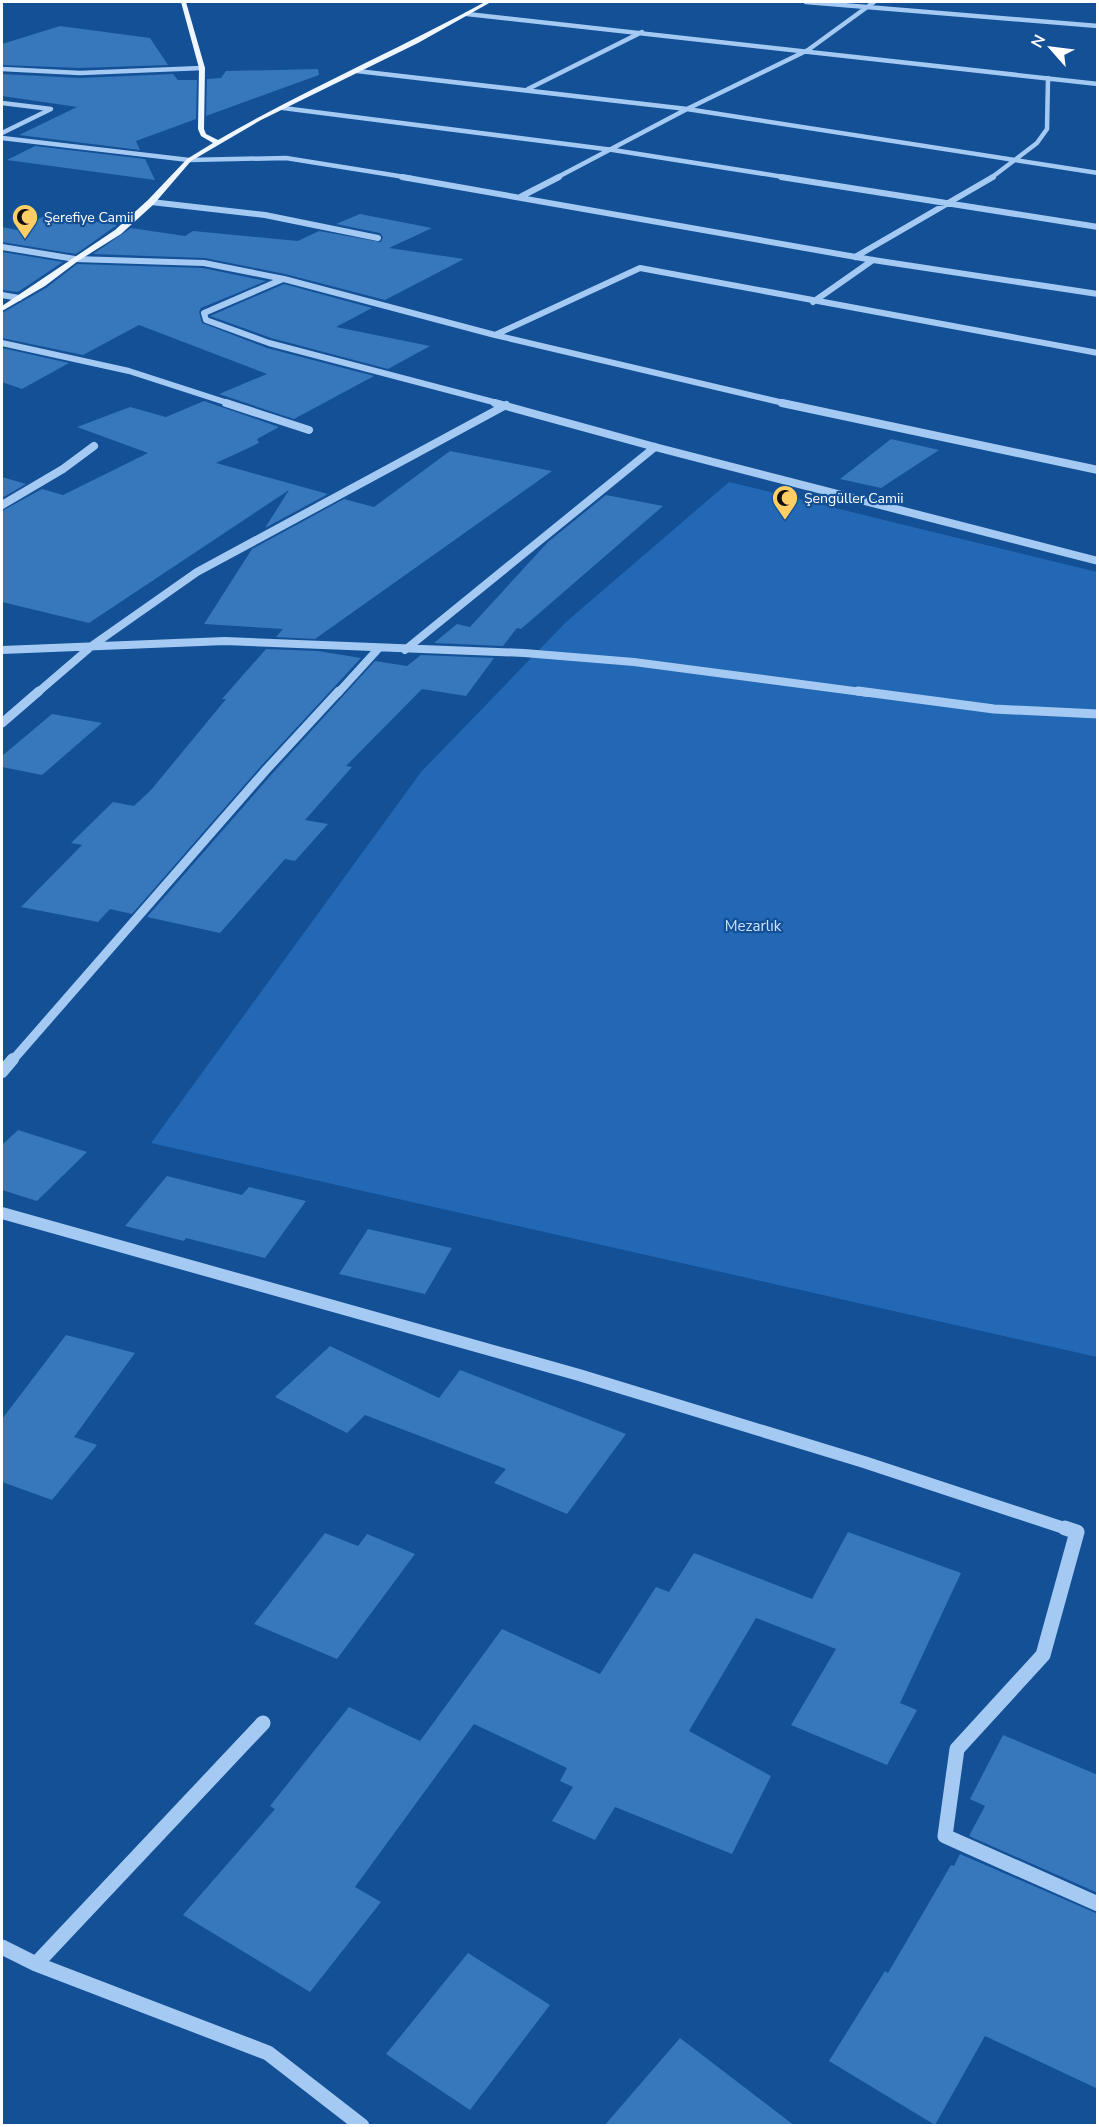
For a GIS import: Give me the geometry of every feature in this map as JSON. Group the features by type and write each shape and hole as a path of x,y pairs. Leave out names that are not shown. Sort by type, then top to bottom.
{"main road":[{"path":"183,2 202,68 201,129 203,135 218,143"},
{"path":"2,309 118,232 151,202 189,160 283,108 488,2"}],"street":[{"path":"806,2 1098,26"},
{"path":"522,196 687,109 808,50 874,2"},
{"path":"467,14 808,50 1098,84"},
{"path":"528,89 642,32"},
{"path":"2,69 80,74 202,68"},
{"path":"357,71 687,109 1098,173"},
{"path":"855,257 947,204 1016,161 1036,145 1047,129 1048,78"},
{"path":"2,103 51,110 2,133"},
{"path":"283,108 613,150 1098,227"},
{"path":"2,138 189,160 286,158 522,196 855,257 1098,294"},
{"path":"151,202 213,205 250,210 378,238"},
{"path":"2,247 75,259 204,262 284,279 495,335 842,417 1098,470"},
{"path":"813,302 873,260"},
{"path":"495,335 640,268 813,302 1098,353"},
{"path":"284,279 204,314 206,320 269,343 655,447 1098,561"},
{"path":"2,295 19,298"},
{"path":"2,343 129,371 309,430"},
{"path":"2,723 93,645 197,572 506,405"},
{"path":"2,504 63,469 94,446"},
{"path":"405,650 655,447"},
{"path":"2,650 225,641 378,649 524,653 634,662 994,710 1098,714"},
{"path":"2,1072 266,770 378,649"},
{"path":"2,1213 111,1247 505,1354 900,1472 1077,1532 1043,1655 957,1749 945,1836 1098,1904"},
{"path":"36,1964 263,1723"},
{"path":"2,1947 36,1964 268,2053 362,2126"}],"green space":[{"name":"Mezarlık","path":"729,482 1097,572 1097,1357 151,1143 421,772 566,622"}],"building":[{"path":"60,26 150,38 168,65 80,68 2,65 2,44"},
{"path":"318,69 319,75 206,116 207,79 221,78 226,71"},
{"path":"2,74 80,78 173,74 178,80 197,80 196,119 136,141 140,150 19,135 77,107 2,96"},
{"path":"35,146 145,159 155,180 7,160"},
{"path":"48,214 117,225 76,254 2,242 2,227 17,230"},
{"path":"360,214 432,228 389,248 464,259 385,300 285,274 205,258 93,254 131,228 185,236 193,231 298,241 319,231 381,242 383,237 380,233 336,224"},
{"path":"2,252 63,262 18,292 2,290"},
{"path":"77,264 203,268 266,281 201,308 199,312 202,323 267,348 374,376 294,419 219,394 267,374 139,325 83,355 2,338 2,313 46,288"},
{"path":"284,284 372,308 336,327 430,346 388,369 271,338 210,316"},
{"path":"2,348 69,363 22,389 2,382"},
{"path":"204,401 279,427 257,439 259,443 216,463 328,494 265,528 289,490 89,623 2,602 2,511 42,489 63,495 148,453 77,427 130,407 166,417"},
{"path":"891,439 939,450 881,488 840,479"},
{"path":"450,451 552,471 315,639 276,637 283,629 204,624 252,549 344,499 374,507"},
{"path":"2,477 26,484 2,498"},
{"path":"606,495 663,506 521,629 517,628 503,646 434,643 457,624 470,627 548,542"},
{"path":"266,649 318,651 361,658 261,766 132,914 110,909 98,922 21,907 82,845 71,843 113,802 134,806 151,790 226,699 222,699"},
{"path":"421,655 494,658 466,696 422,689 346,766 352,767 305,820 328,824 295,861 285,859 220,933 147,917 271,775 375,661 407,666"},
{"path":"52,714 102,723 42,775 2,767 2,756"},
{"path":"18,1130 87,1152 37,1201 2,1190 2,1145"},
{"path":"167,1176 242,1195 249,1187 306,1201 265,1258 186,1238 184,1241 125,1226"},
{"path":"368,1229 452,1248 425,1294 339,1274"},
{"path":"66,1335 135,1353 74,1437 97,1445 52,1500 2,1482 2,1419"},
{"path":"330,1346 439,1398 460,1370 626,1434 567,1514 494,1483 506,1469 365,1415 347,1433 275,1397"},
{"path":"848,1532 961,1573 900,1703 917,1710 887,1765 791,1725 836,1649 756,1618 689,1731 771,1776 732,1854 615,1807 595,1840 552,1821 573,1787 560,1781 567,1768 474,1724 355,1887 381,1902 310,1992 183,1915 275,1809 270,1806 349,1707 420,1741 502,1629 600,1674 656,1587 669,1592 694,1553 812,1599"},
{"path":"325,1533 358,1546 367,1534 415,1554 337,1659 254,1624"},
{"path":"1003,1735 1098,1775 1098,1893 969,1836 985,1806 970,1799"},
{"path":"960,1854 1098,1914 1098,2089 985,2036 935,2125 829,2061 885,1971 888,1973 951,1865 954,1866"},
{"path":"468,1953 550,2005 470,2110 386,2054"},
{"path":"680,2038 795,2126 604,2126"}],"place":[{"name":"Şerefiye Camii","path":"25,240"},
{"name":"Şengüller Camii","path":"785,521"}]}
